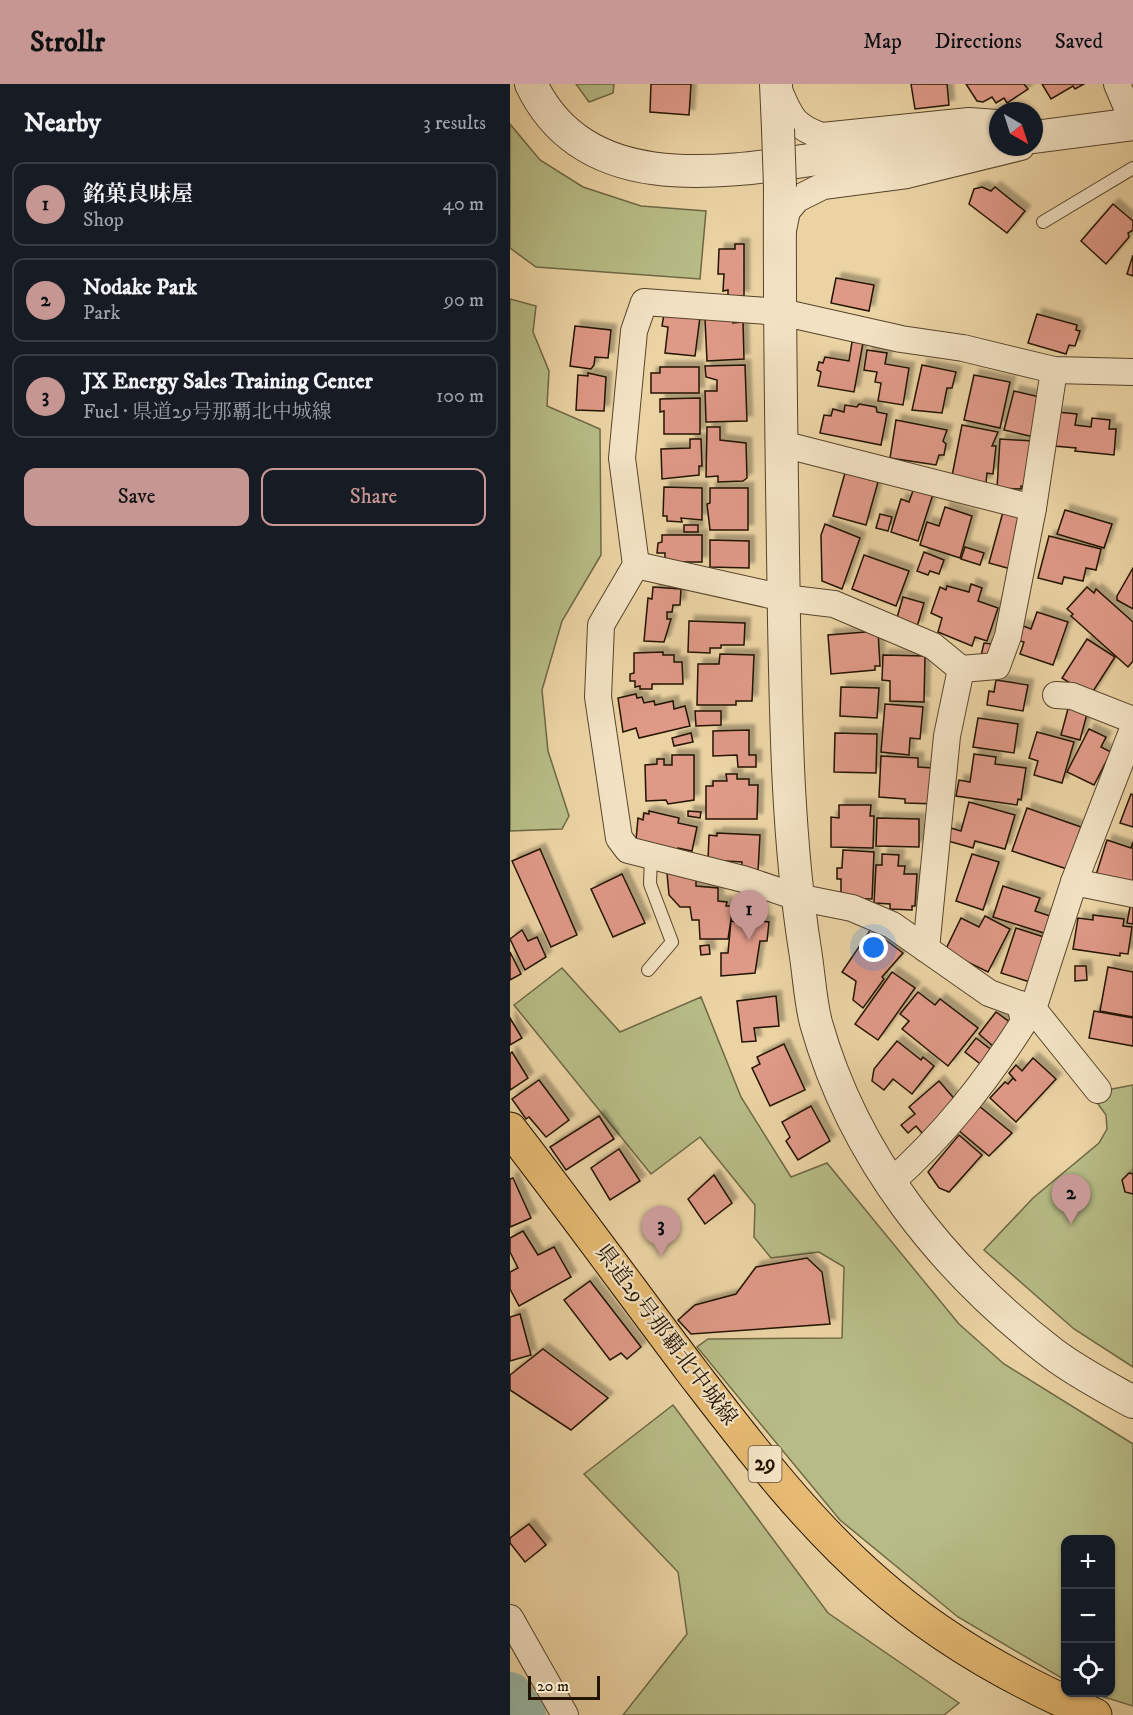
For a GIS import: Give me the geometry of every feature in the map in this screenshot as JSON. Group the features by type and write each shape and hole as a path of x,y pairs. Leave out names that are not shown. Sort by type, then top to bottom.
{"main road":[{"name":"県道29号那覇北中城線","path":"510,1129 730,1422 842,1551 898,1600 972,1652 1049,1696 1095,1715"}],"street":[{"path":"531,84 539,100 576,141 629,164 685,173 769,167 854,154 989,141"},
{"path":"776,84 790,116 803,130 822,136 969,121 989,122"},
{"path":"776,84 780,187 786,717 797,897 816,1022 846,1104 875,1160 939,1248 984,1294 1055,1355 1133,1402"},
{"path":"1043,142 1133,123 1118,84"},
{"path":"1043,127 1079,133"},
{"path":"1043,136 1079,133"},
{"path":"780,245 787,211 797,199 810,191 823,186 907,175 989,155"},
{"path":"1098,1090 1027,1006 989,993 892,924 852,908 797,897 743,879 628,850 619,838 598,697 601,625 636,565 621,458 634,332 644,302 781,312 901,339 963,348 1054,370 1133,372"},
{"path":"636,565 784,598 834,604 933,646 961,669 997,666 1008,636 1033,508 1054,370"},
{"path":"782,444 1033,508"},
{"path":"926,950 947,736 961,669"},
{"path":"1056,695 1072,696 1133,720"},
{"path":"890,1183 933,1144 993,1071 1024,1022 1027,1006 1074,882 1131,743"},
{"path":"1074,882 1133,894"},
{"path":"510,1618 565,1715"}],"lane":[{"path":"1043,222 1133,168"},
{"path":"648,970 672,942 650,884 651,856"}],"green space":[{"path":"576,84 614,84 613,93 589,102"},
{"path":"510,124 540,160 583,187 641,206 706,211 700,279 536,267 510,248"},
{"path":"510,299 536,306 533,332 549,371 547,406 600,429 601,555 562,621 542,690 548,751 569,816 562,829 510,831"},
{"path":"562,968 620,1032 701,997 741,1097 791,1177 827,1163 959,1324 1004,1364 1133,1444 1133,1706 1104,1697 1115,1697 1115,1535 1061,1535 1061,1678 958,1617 840,1520 697,1347 708,1339 842,1338 844,1267 819,1252 771,1258 754,1237 755,1205 700,1137 651,1174 514,1005"},
{"path":"1133,1085 1133,1367 1074,1329 984,1250 1033,1198 1099,1143 1107,1129 1106,1115 1093,1097 1107,1090"},
{"path":"673,1405 828,1613 959,1703 944,1715 623,1715 687,1634 678,1572 584,1474"}],"building":[{"path":"651,84 691,84 689,115 650,112"},
{"path":"911,84 947,84 949,105 915,109"},
{"path":"966,84 1024,84 1028,89 1008,102 1004,98 995,102 992,97 983,102 977,101"},
{"path":"1042,84 1084,84 1075,89 1073,86 1051,99"},
{"path":"982,187 991,191 995,187 1025,211 1007,233 969,204 974,189"},
{"path":"1113,204 1133,221 1133,230 1128,233 1129,237 1106,264 1081,241"},
{"path":"735,244 744,244 744,296 728,296 728,290 723,291 724,274 718,274 719,249 735,249"},
{"path":"1133,255 1133,276 1127,274"},
{"path":"836,278 874,285 869,311 831,303"},
{"path":"664,314 700,317 695,356 665,353 668,327 662,326"},
{"path":"1037,314 1077,325 1076,330 1080,331 1075,346 1069,345 1066,354 1028,343"},
{"path":"733,318 733,323 743,322 744,359 707,361 705,319"},
{"path":"575,326 611,330 608,358 595,357 591,369 570,366"},
{"path":"852,342 863,343 854,392 818,386 821,372 817,370 819,362 823,363 825,357 849,361"},
{"path":"867,350 887,353 885,364 909,368 903,405 878,401 881,383 875,382 877,372 864,370"},
{"path":"745,365 747,421 706,422 705,391 717,391 717,380 706,377 705,366"},
{"path":"922,365 956,372 952,388 947,388 942,413 912,410"},
{"path":"660,367 699,367 699,393 651,393 651,373 660,373"},
{"path":"588,373 606,377 604,411 576,410 578,375 588,376"},
{"path":"974,375 1010,382 1000,428 964,420"},
{"path":"1014,391 1044,398 1034,437 1004,430"},
{"path":"700,398 700,434 664,434 664,411 660,412 660,399"},
{"path":"859,404 876,407 877,412 887,414 881,445 820,433 824,415 831,416 833,409 844,412 845,405 857,407"},
{"path":"1057,412 1077,414 1075,425 1091,427 1092,418 1110,420 1109,429 1116,429 1114,455 1075,451 1076,448 1054,446"},
{"path":"896,420 947,430 943,441 946,444 944,455 939,455 936,465 890,458"},
{"path":"962,425 998,432 992,446 996,446 993,474 987,473 986,483 952,476"},
{"path":"707,427 720,427 720,440 746,443 747,478 743,481 718,482 718,476 706,477"},
{"path":"690,439 701,439 702,466 699,466 699,475 662,479 661,449 690,448"},
{"path":"1000,439 1033,441 1031,487 997,488"},
{"path":"845,473 878,482 866,525 833,516"},
{"path":"915,485 934,491 918,541 891,532 901,499 909,502"},
{"path":"664,487 702,488 702,520 681,518 682,522 667,521 667,516 663,516"},
{"path":"710,488 748,488 748,530 710,530 707,504 710,503"},
{"path":"945,507 972,516 960,558 920,545 927,522 939,526"},
{"path":"1065,510 1112,524 1104,548 1057,534"},
{"path":"1003,512 1019,516 1016,527 1022,529 1011,569 989,563"},
{"path":"880,514 892,517 888,531 876,528"},
{"path":"825,524 860,538 842,589 822,581 821,535"},
{"path":"684,525 698,525 698,532 684,532"},
{"path":"662,535 702,535 702,562 665,562 665,553 657,553 658,543 662,542"},
{"path":"1049,536 1101,549 1096,570 1086,568 1083,581 1064,577 1062,584 1038,578"},
{"path":"710,540 749,541 749,568 710,567"},
{"path":"965,547 984,553 980,565 961,559"},
{"path":"924,552 944,560 939,574 930,571 928,575 917,571"},
{"path":"864,555 909,571 896,606 852,589"},
{"path":"1133,568 1133,609 1117,600 1117,596"},
{"path":"971,584 982,588 978,601 998,608 987,641 975,637 972,646 938,632 942,618 931,613 940,587 946,590 947,586 969,592"},
{"path":"653,587 681,589 680,605 673,605 672,612 667,612 667,619 671,619 664,642 644,641 648,598 652,599"},
{"path":"1087,587 1094,593 1096,589 1133,622 1133,661 1128,667 1071,616 1073,614 1067,609"},
{"path":"903,597 924,603 917,627 896,621"},
{"path":"1037,612 1068,622 1053,665 1020,654 1024,642 1016,640 1021,625 1031,629"},
{"path":"689,621 745,623 744,645 721,645 721,648 710,648 710,653 688,652"},
{"path":"878,631 880,666 875,666 875,670 831,674 828,635"},
{"path":"1087,639 1115,657 1090,696 1062,678"},
{"path":"984,643 999,645 980,660"},
{"path":"663,652 663,655 674,655 674,662 682,662 683,684 652,684 652,689 635,687 635,681 630,681 630,674 634,673 634,653"},
{"path":"720,654 754,655 752,701 736,701 736,705 697,705 698,664 719,664"},
{"path":"883,655 925,656 924,702 890,701 890,681 882,680"},
{"path":"996,680 1028,685 1023,711 987,705 989,691 994,692"},
{"path":"841,687 879,688 877,718 840,716"},
{"path":"636,694 637,698 642,697 644,703 654,701 655,705 673,701 674,709 685,706 690,726 639,738 636,728 623,732 618,698"},
{"path":"885,704 923,707 920,739 910,738 909,755 881,752"},
{"path":"1069,705 1088,710 1080,740 1061,735"},
{"path":"695,711 721,711 721,725 696,726"},
{"path":"978,718 1018,724 1014,753 973,747"},
{"path":"1089,729 1106,737 1101,747 1111,752 1094,785 1067,772"},
{"path":"749,730 749,755 756,755 756,767 738,767 737,755 713,756 713,731"},
{"path":"1037,732 1074,742 1062,783 1034,775 1038,761 1029,758"},
{"path":"691,733 693,742 674,746 672,738"},
{"path":"835,733 877,734 876,773 834,772"},
{"path":"974,754 996,757 995,764 1026,768 1021,800 1018,799 1017,805 956,796 959,780 970,782"},
{"path":"672,755 694,755 694,800 668,804 666,800 646,801 645,765 657,764 657,759 664,759 664,765 672,765"},
{"path":"881,756 918,758 918,767 933,768 938,804 905,803 905,799 879,797"},
{"path":"726,774 737,774 737,779 749,779 749,785 758,785 757,819 706,819 706,786 713,786 713,781 727,781"},
{"path":"1131,794 1133,795 1133,827 1120,823"},
{"path":"969,802 1015,815 1005,849 975,841 973,848 948,841 951,828 961,831"},
{"path":"839,805 871,805 870,816 874,816 873,848 831,847 831,817 839,818"},
{"path":"1027,808 1081,827 1067,869 1012,851"},
{"path":"649,811 679,818 678,823 697,827 692,851 678,848 675,850 636,840 638,818 643,820 644,813 649,814"},
{"path":"688,811 701,812 700,818 688,816"},
{"path":"877,818 919,819 919,847 876,846"},
{"path":"717,833 760,835 758,871 741,870 742,862 708,860 709,835 717,836"},
{"path":"1107,840 1131,848 1133,842 1133,886 1096,875"},
{"path":"540,849 577,935 551,947 512,861"},
{"path":"843,850 874,852 872,899 841,898 841,879 837,879 837,868 842,868"},
{"path":"882,854 899,855 898,866 905,866 904,874 917,874 915,906 912,906 912,910 890,909 890,904 874,903 876,865 882,865"},
{"path":"972,854 999,862 983,910 956,901"},
{"path":"667,873 696,878 696,886 718,888 718,901 727,902 726,906 733,906 728,939 700,939 699,920 692,920 690,907 680,907 669,895"},
{"path":"622,874 645,923 613,937 591,889"},
{"path":"1003,886 1040,898 1035,911 1053,917 1047,934 993,917"},
{"path":"1131,902 1133,902 1133,924 1127,923"},
{"path":"1093,915 1124,919 1123,926 1132,927 1128,954 1120,953 1120,956 1073,949 1078,918 1093,920"},
{"path":"985,916 1010,929 988,972 945,951 961,918 979,927"},
{"path":"739,919 769,922 767,941 760,941 755,973 721,976 721,953 728,953 731,921 736,922"},
{"path":"1016,928 1044,937 1030,982 1001,973"},
{"path":"871,929 903,953 882,977 884,979 863,1008 853,1000 856,981 842,972"},
{"path":"522,930 528,941 537,937 546,957 525,970 510,939"},
{"path":"709,945 710,954 701,955 700,946"},
{"path":"510,952 521,974 510,980"},
{"path":"1075,966 1086,966 1087,980 1075,981"},
{"path":"1108,967 1133,972 1133,1017 1100,1011"},
{"path":"892,972 915,988 878,1040 855,1024"},
{"path":"918,992 935,1005 940,999 978,1028 948,1066 902,1029 909,1021 900,1014"},
{"path":"776,996 779,1026 754,1028 756,1041 742,1042 737,1001"},
{"path":"1094,1011 1133,1018 1133,1046 1089,1038"},
{"path":"996,1012 1011,1023 993,1046 979,1034"},
{"path":"510,1018 522,1038 510,1045"},
{"path":"976,1038 994,1052 983,1066 965,1052"},
{"path":"897,1041 921,1060 923,1057 934,1066 912,1094 893,1079 884,1090 872,1081 874,1069"},
{"path":"784,1044 805,1090 770,1106 752,1068 760,1064 757,1057"},
{"path":"512,1052 528,1078 510,1090 510,1054"},
{"path":"1033,1058 1056,1079 1016,1122 990,1098 1005,1082 1008,1084 1013,1078 1016,1081 1009,1073 1016,1065 1022,1071"},
{"path":"539,1080 569,1120 546,1137 529,1117 526,1119 512,1099"},
{"path":"939,1081 958,1103 928,1135 922,1133 916,1126 908,1133 901,1125 915,1114 909,1107"},
{"path":"811,1106 830,1141 798,1160 786,1141 790,1137 782,1122"},
{"path":"979,1106 1012,1133 989,1156 958,1130"},
{"path":"599,1116 614,1139 566,1170 550,1147"},
{"path":"959,1135 982,1155 949,1192 939,1188 928,1172"},
{"path":"619,1149 640,1181 610,1200 591,1168"},
{"path":"1129,1173 1133,1174 1133,1194 1125,1192 1122,1180"},
{"path":"714,1175 732,1203 705,1224 688,1199"},
{"path":"513,1178 531,1218 510,1227 510,1179"},
{"path":"523,1231 538,1255 554,1247 571,1277 519,1306 510,1289 510,1272 518,1268 510,1252 510,1238"},
{"path":"807,1258 822,1272 830,1324 691,1334 678,1320 695,1305 736,1294 756,1267"},
{"path":"590,1281 641,1347 627,1359 621,1353 610,1360 564,1300"},
{"path":"520,1314 531,1355 510,1361 510,1317"},
{"path":"543,1349 608,1398 571,1430 510,1390 510,1375"},
{"path":"529,1524 546,1545 525,1562 510,1543 510,1538"}],"waterway":[{"path":"510,1694 524,1715"}],"place":[{"name":"銘菓良味屋","path":"749,940"},
{"name":"Nodake Park","path":"1071,1224"},
{"name":"JX Energy Sales Training Center","path":"661,1256"}]}
